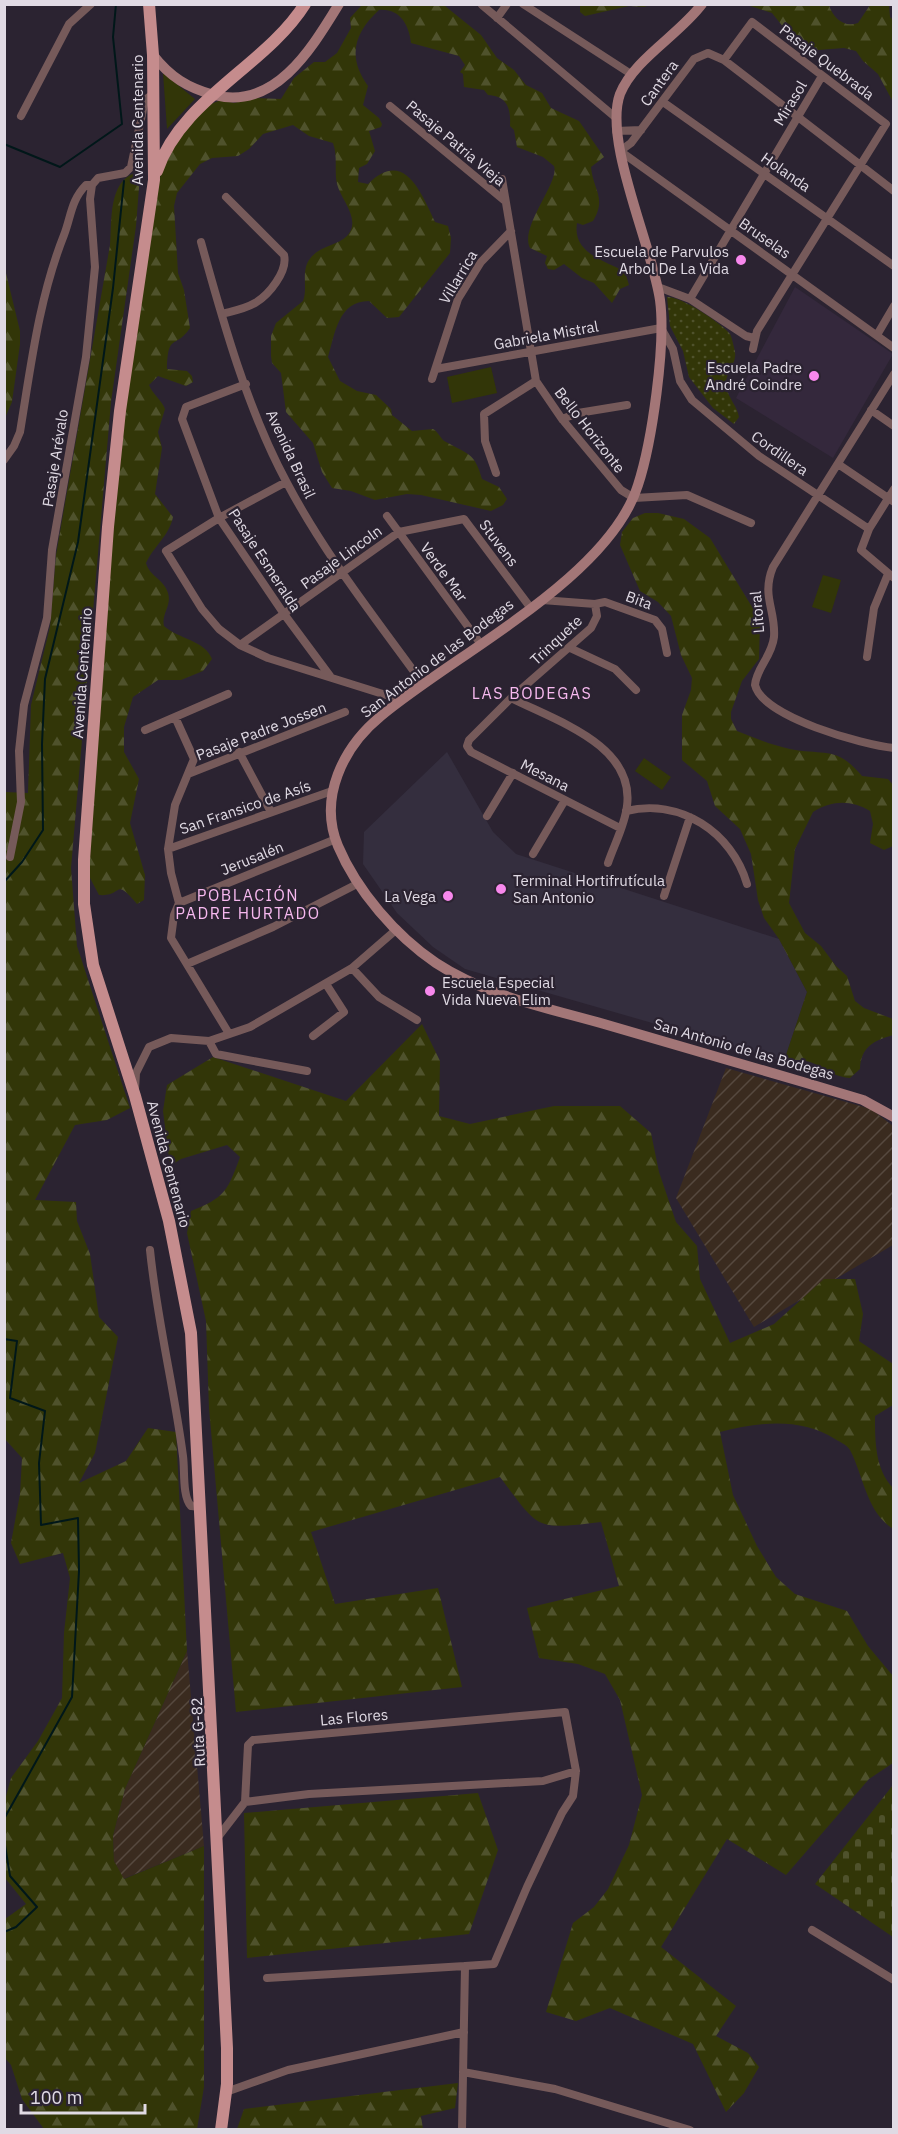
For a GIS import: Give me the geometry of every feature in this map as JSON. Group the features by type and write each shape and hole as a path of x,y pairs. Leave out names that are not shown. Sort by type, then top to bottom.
{"main road":[{"name":"Avenida Centenario","path":"149,4 153,55 154,180 120,411 108,527 84,860 84,904 93,966 135,1096 176,1248 191,1334"},
{"path":"154,180 169,142 214,94 289,25 305,4"},
{"name":"Ruta G-82","path":"191,1334 227,2048 226,2092 221,2130"}],"street":[{"path":"21,116 69,24 91,4"},
{"path":"153,55 179,81 214,94 241,98 256,93 281,79 309,52 339,4"},
{"path":"497,18 507,4"},
{"path":"523,4 631,74"},
{"name":"San Antonio de las Bodegas","path":"702,4 684,26 631,74 619,98 615,117 620,151 658,287 662,328 653,405 641,477 634,498 609,539 561,586 380,716 360,736 345,759 332,791 331,815 336,839 359,883 397,929 437,964 498,992 863,1100 894,1117"},
{"path":"482,5 615,117"},
{"name":"Pasaje Quebrada","path":"724,60 752,22 886,124 859,165"},
{"name":"Cantera","path":"620,151 632,143 699,55 708,53 724,60"},
{"path":"724,60 894,191"},
{"name":"Mirasol","path":"690,300 822,76"},
{"path":"4,460 15,446 20,432 40,312 52,264 75,200 86,185 92,185 98,178 123,174 129,169 136,152 145,100 153,94"},
{"name":"Holanda","path":"663,102 894,266"},
{"name":"Pasaje Patria Vieja","path":"390,106 505,201"},
{"path":"616,131 641,130"},
{"name":"Bruselas","path":"620,151 894,348"},
{"path":"753,349 754,338 859,165"},
{"name":"Bello Horizonte","path":"502,179 529,351 536,381 562,419 621,490 634,498"},
{"name":"Pasaje Arévalo","path":"10,857 21,802 19,751 24,705 47,618 52,550 86,357 95,267 90,199 92,185"},
{"path":"222,314 261,299 274,284 285,260 284,255 226,197"},
{"name":"Villarrica","path":"432,380 458,299 482,262 511,231"},
{"name":"Avenida Brasil","path":"201,242 246,384 286,482 343,573 423,684"},
{"path":"658,287 690,300 746,336 754,338"},
{"path":"877,335 894,306"},
{"name":"Gabriela Mistral","path":"436,369 662,328"},
{"name":"Cordillera","path":"662,328 673,349 680,381 692,400 759,456 869,529"},
{"name":"Litoral","path":"894,374 771,573 767,600 774,636 770,653 756,676 756,689 760,696 779,709 819,729 856,742 894,748"},
{"path":"496,473 485,441 484,414 536,381"},
{"name":"Pasaje Esmeralda","path":"246,384 186,407 182,412 182,418 219,518 284,614 331,677"},
{"path":"562,419 578,413 627,405"},
{"path":"872,410 894,426"},
{"path":"838,464 891,500"},
{"path":"286,482 219,518 166,551 202,609 219,629 240,645 268,658 402,700"},
{"path":"867,657 874,608 891,576 862,554 861,546 869,529 891,500 894,489"},
{"path":"634,498 687,495 751,523"},
{"name":"Verde Mar","path":"387,516 480,643"},
{"name":"Stuvens","path":"399,532 464,519 530,607"},
{"name":"Pasaje Lincoln","path":"240,645 399,532"},
{"name":"Bita","path":"542,600 595,604 605,602 655,620 662,629 667,653"},
{"name":"Trinquete","path":"469,740 594,625 597,616 595,604"},
{"path":"570,648 615,669 636,690"},
{"path":"145,730 228,694"},
{"path":"512,698 607,750 624,775 627,811 608,863"},
{"name":"Pasaje Padre Jossen","path":"188,774 345,712"},
{"path":"175,717 194,759 175,805 168,849 171,873 179,903 174,915 171,938 228,1032"},
{"name":"Mesana","path":"469,740 467,746 471,752 621,828"},
{"path":"239,753 271,812"},
{"path":"487,816 513,773"},
{"name":"San Fransico de Asís","path":"168,849 332,791"},
{"path":"533,854 565,800"},
{"path":"627,811 662,809 690,817 708,827 724,841 736,858 747,884"},
{"path":"664,896 690,817"},
{"name":"Jerusalén","path":"179,903 336,839"},
{"path":"187,964 273,927 359,883"},
{"path":"135,1096 136,1073 149,1047 171,1038 209,1041 228,1032 250,1027 352,968 397,929"},
{"path":"352,968 379,997 417,1020"},
{"path":"312,1036 344,1012 326,984"},
{"path":"209,1041 216,1054 307,1071"},
{"path":"150,1250 161,1336 182,1449 187,1498 191,1506 201,1507"},
{"name":"Las Flores","path":"245,1802 248,1745 253,1740 565,1712 576,1771"},
{"path":"218,1837 245,1802 309,1794 543,1781 576,1771 573,1796 527,1887 494,1964 267,1978"},
{"path":"812,1930 894,1980"},
{"path":"462,2130 465,1966"},
{"path":"226,2092 288,2070 464,2032"},
{"path":"463,2072 555,2089 690,2130"}],"shaded area":[{"name":"Escuela Padre André Coindre","path":"795,287 893,354 833,458 736,398"},
{"name":"Terminal Hortifrutícula San Antonio","path":"447,752 493,832 516,854 779,939 807,992 784,1061 465,969 433,947 397,913 363,864 364,832"},
{"path":"726,1068 871,1109 893,1126 893,1245 754,1327 676,1198"},
{"path":"187,1651 204,1846 123,1879 114,1861 113,1836 125,1789"}],"green space":[{"path":"580,4 650,5 629,6 585,16 580,12"},
{"path":"362,5 445,6 481,35 497,58 514,70 526,85 542,93 551,108 579,121 604,157 591,167 599,200 597,213 593,221 583,225 577,223 577,234 585,249 592,255 625,272 629,285 620,289 612,303 594,283 582,278 564,264 554,270 548,269 545,263 547,256 530,248 528,239 534,217 551,183 554,166 543,157 517,147 514,130 510,126 510,114 504,101 488,95 484,90 464,87 463,74 460,72 465,65 459,56 411,43 402,19 392,12 379,10 364,28 356,46 357,65 368,86 363,105 379,118 382,124 381,127 369,131 375,151 367,164 359,168 358,182 368,184 381,174 392,171 401,172 410,178 424,198 435,222 448,226 451,238 450,253 399,317 387,318 369,301 359,302 350,307 344,313 336,329 328,357 340,381 357,391 376,395 391,409 392,415 412,431 433,429 444,441 470,455 477,464 482,479 499,487 507,499 503,505 491,511 421,495 407,494 375,500 351,491 332,488 322,472 313,443 286,412 281,373 272,363 271,336 276,323 303,301 305,270 309,260 317,252 343,239 351,230 349,210 337,184 333,143 309,136 293,125 263,134 249,149 238,156 212,158 200,164 177,193 174,206 178,273 184,290 190,328 171,346 167,369 187,371 192,376 193,382 186,386 158,376 149,385 165,409 158,432 162,448 155,494 173,517 168,530 146,563 168,593 169,602 164,626 204,648 212,659 203,671 181,680 158,680 133,697 124,727 124,752 139,779 130,823 145,875 144,900 137,904 121,889 107,895 99,895 90,878 90,856 112,545 125,412 160,177 165,160 191,123 211,104 221,100 234,103 254,98 281,99 294,78 314,62 325,62 337,53 351,28 350,18"},
{"path":"747,5 829,5 833,14 840,21 853,24 858,23 870,5 889,5 890,17 894,21 893,102 878,74 863,61 856,51 844,48 805,51 772,13"},
{"path":"163,73 195,99 167,129"},
{"path":"135,173 140,175 136,226 111,402 71,868 77,946 130,1108 107,1120 75,1125 35,1200 76,1202 77,1221 90,1254 99,1317 118,1337 95,1453 79,1483 126,1461 148,1428 176,1432 187,1651 125,1789 113,1836 114,1861 124,1879 204,1846 204,2087 197,2129 44,2129 22,2099 11,2065 5,2058 5,1919 26,1904 5,1878 5,1800 11,1778 38,1741 62,1698 64,1633 70,1578 63,1553 20,1564 11,1543 20,1494 22,1458 4,1438 5,792 28,793 31,705 50,627 56,555 110,245 113,204 120,185"},
{"path":"5,269 20,331 20,344 12,402 5,418"},
{"path":"667,297 700,311 730,334 735,356 726,387 739,417 734,424 713,408 689,377 683,351 670,326"},
{"path":"491,367 497,393 452,403 447,377"},
{"path":"645,513 658,513 684,519 710,538 760,620 759,659 742,681 731,712 731,719 737,731 783,747 837,756 853,766 862,776 888,779 893,785 893,846 884,850 870,843 873,824 870,811 849,803 842,803 828,805 813,812 795,849 789,903 805,933 821,946 847,976 855,1001 864,1008 893,1019 893,1035 869,1046 863,1055 860,1069 850,1078 840,1076 813,1063 796,1060 784,1061 807,992 779,939 764,918 758,900 751,854 740,829 715,806 707,781 682,760 682,715 691,690 692,678 681,655 671,616 658,602 640,591 620,545 622,532 633,518"},
{"path":"823,575 841,580 831,613 812,607"},
{"path":"644,758 671,777 662,790 635,771"},
{"path":"422,1024 440,1061 439,1116 470,1124 554,1106 620,1106 651,1133 659,1172 676,1222 697,1246 700,1279 730,1343 774,1324 824,1279 855,1279 863,1314 859,1341 893,1364 893,1405 875,1416 879,1463 893,1488 893,1529 884,1522 871,1503 850,1450 835,1439 822,1432 794,1424 764,1424 720,1432 733,1495 757,1546 776,1577 795,1594 847,1611 868,1646 893,1676 893,1763 869,1779 786,1875 727,1839 661,1947 736,2006 716,2036 748,2053 759,2067 744,2093 726,2112 693,2044 610,2008 576,2021 546,2012 573,1923 594,1907 608,1889 629,1845 642,1795 620,1700 605,1674 578,1664 539,1658 527,1608 619,1586 601,1522 563,1526 541,1522 523,1508 500,1477 311,1532 335,1604 438,1588 462,1687 236,1712 209,1408 206,1321 187,1233 191,1211 211,1202 224,1192 240,1157 227,1145 181,1159 170,1166 163,1111 167,1085 213,1057 346,1101"},
{"path":"893,1785 893,1937 815,1884"},
{"path":"478,1793 498,1850 469,1934 247,1958 244,1813"},
{"path":"458,2083 455,2108 421,2116 423,2129 237,2129 244,2109"}],"waterway":[{"path":"4,144 60,167 122,124 113,37 116,4"},
{"path":"4,882 22,862 43,830 42,744 45,679 78,542 113,288 124,181"},
{"path":"4,1339 17,1341 10,1398 45,1411 39,1463 41,1525 78,1518 79,1571 72,1697 4,1819"},
{"path":"4,1839 10,1876 37,1907 16,1927 4,1932"}],"place":[{"name":"Escuela de Parvulos Arbol De La Vida","path":"741,260"},
{"name":"Escuela Padre André Coindre","path":"814,376"},
{"name":"Terminal Hortifrutícula San Antonio","path":"501,889"},
{"name":"La Vega","path":"448,896"},
{"name":"Escuela Especial Vida Nueva Elim","path":"430,991"}],"district":[{"name":"LAS BODEGAS","path":"532,693"},
{"name":"POBLACIÓN PADRE HURTADO","path":"248,904"}]}
